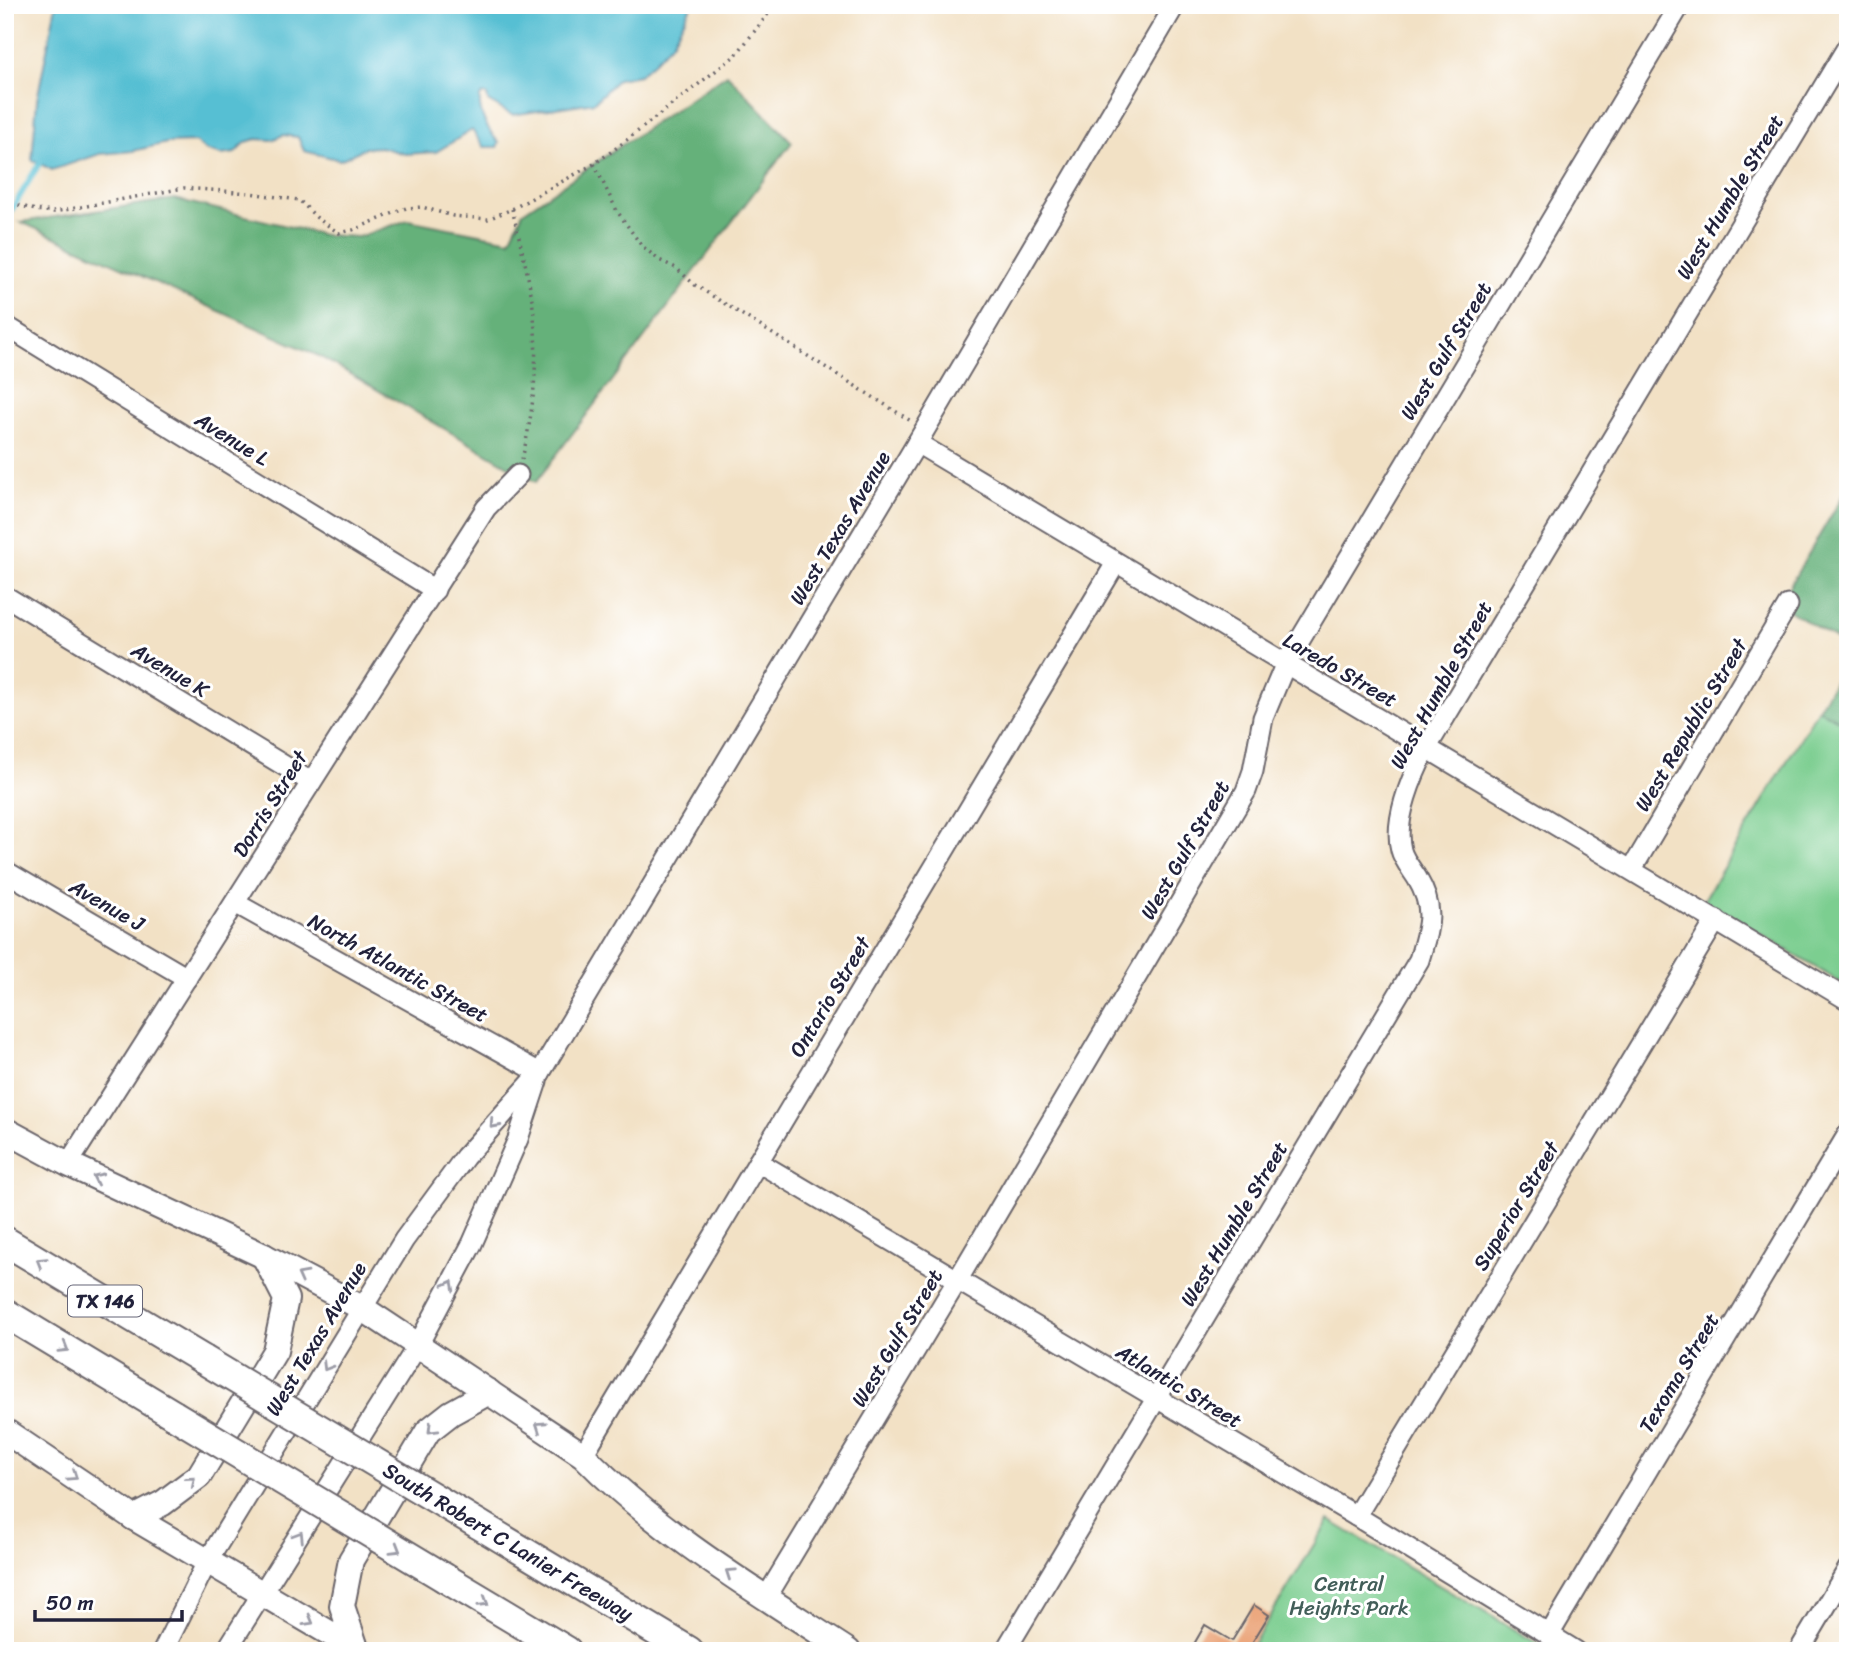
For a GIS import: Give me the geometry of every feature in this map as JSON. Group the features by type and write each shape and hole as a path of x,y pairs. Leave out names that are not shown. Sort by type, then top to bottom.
{"highway":[{"name":"South Robert C Lanier Freeway","path":"5,1241 689,1651"},
{"name":"TX 146","path":"5,1313 567,1651"},
{"path":"590,1592 705,1651"},
{"path":"523,1625 550,1651"}],"main road":[{"path":"5,1130 68,1164 264,1256 362,1308 583,1455 612,1484 673,1535 848,1651"},
{"path":"134,1518 163,1503 199,1476 275,1350 286,1299 264,1256"},
{"path":"358,1649 342,1606 351,1560 428,1431 450,1413 489,1392"},
{"path":"5,1431 134,1518 358,1649"}],"street":[{"name":"West Texas Avenue","path":"163,1651 207,1562 404,1240 465,1157 540,1073 1175,5"},
{"name":"West Gulf Street","path":"766,1598 957,1281 1246,791 1254,771 1263,718 1285,665 1680,5"},
{"name":"West Humble Street","path":"1005,1651 1419,960 1431,914 1423,887 1401,851 1400,828 1413,774 1427,747 1848,46"},
{"name":"Avenue L","path":"6,326 435,590"},
{"name":"Laredo Street","path":"921,436 1116,563 1848,1000"},
{"name":"Dorris Street","path":"68,1164 486,508 518,475"},
{"name":"Ontario Street","path":"583,1455 1116,563"},
{"name":"Avenue K","path":"5,596 311,782"},
{"name":"West Republic Street","path":"1632,869 1788,605"},
{"name":"Avenue J","path":"5,871 187,978"},
{"name":"North Atlantic Street","path":"235,903 540,1073"},
{"name":"Superior Street","path":"1356,1516 1716,920"},
{"name":"West Texas Avenue","path":"226,1651 418,1345 472,1244 518,1139 540,1073"},
{"name":"Texoma Street","path":"1549,1635 1848,1134"},
{"name":"Atlantic Street","path":"758,1162 1356,1516 1576,1651"},
{"path":"1799,1651 1848,1569"}],"path":[{"path":"5,201 35,210 54,212 184,188 299,200 317,218 339,233 406,208 422,207 453,216 488,219 512,209 594,164 736,55 775,5"},
{"path":"594,164 617,211 641,245 659,260 676,268 695,285 921,436"},
{"path":"512,209 532,296 535,348 533,396 518,475"}],"green space":[{"path":"727,74 792,142 536,482 319,356 21,222 175,199 324,235 358,237 408,220 510,240 523,212"},
{"path":"1848,487 1848,647 1779,604"},
{"path":"1848,659 1848,725 1818,709"},
{"path":"1818,709 1848,725 1848,987 1704,900"},
{"name":"Central Heights Park","path":"1329,1520 1550,1651 1249,1651"}],"water":[{"path":"56,5 692,5 672,43 654,62 639,75 618,79 594,102 512,115 488,101 487,95 483,94 480,97 482,116 499,143 497,147 484,147 472,130 436,152 405,154 381,147 365,148 340,160 304,151 298,137 283,135 272,140 256,139 246,142 235,153 221,155 205,150 195,142 167,143 133,151 100,154 52,170 32,160 37,100"}],"building":[{"path":"1254,1605 1269,1615 1247,1651 1190,1651 1205,1625 1232,1641"}],"waterway":[{"path":"5,221 39,164"}]}
